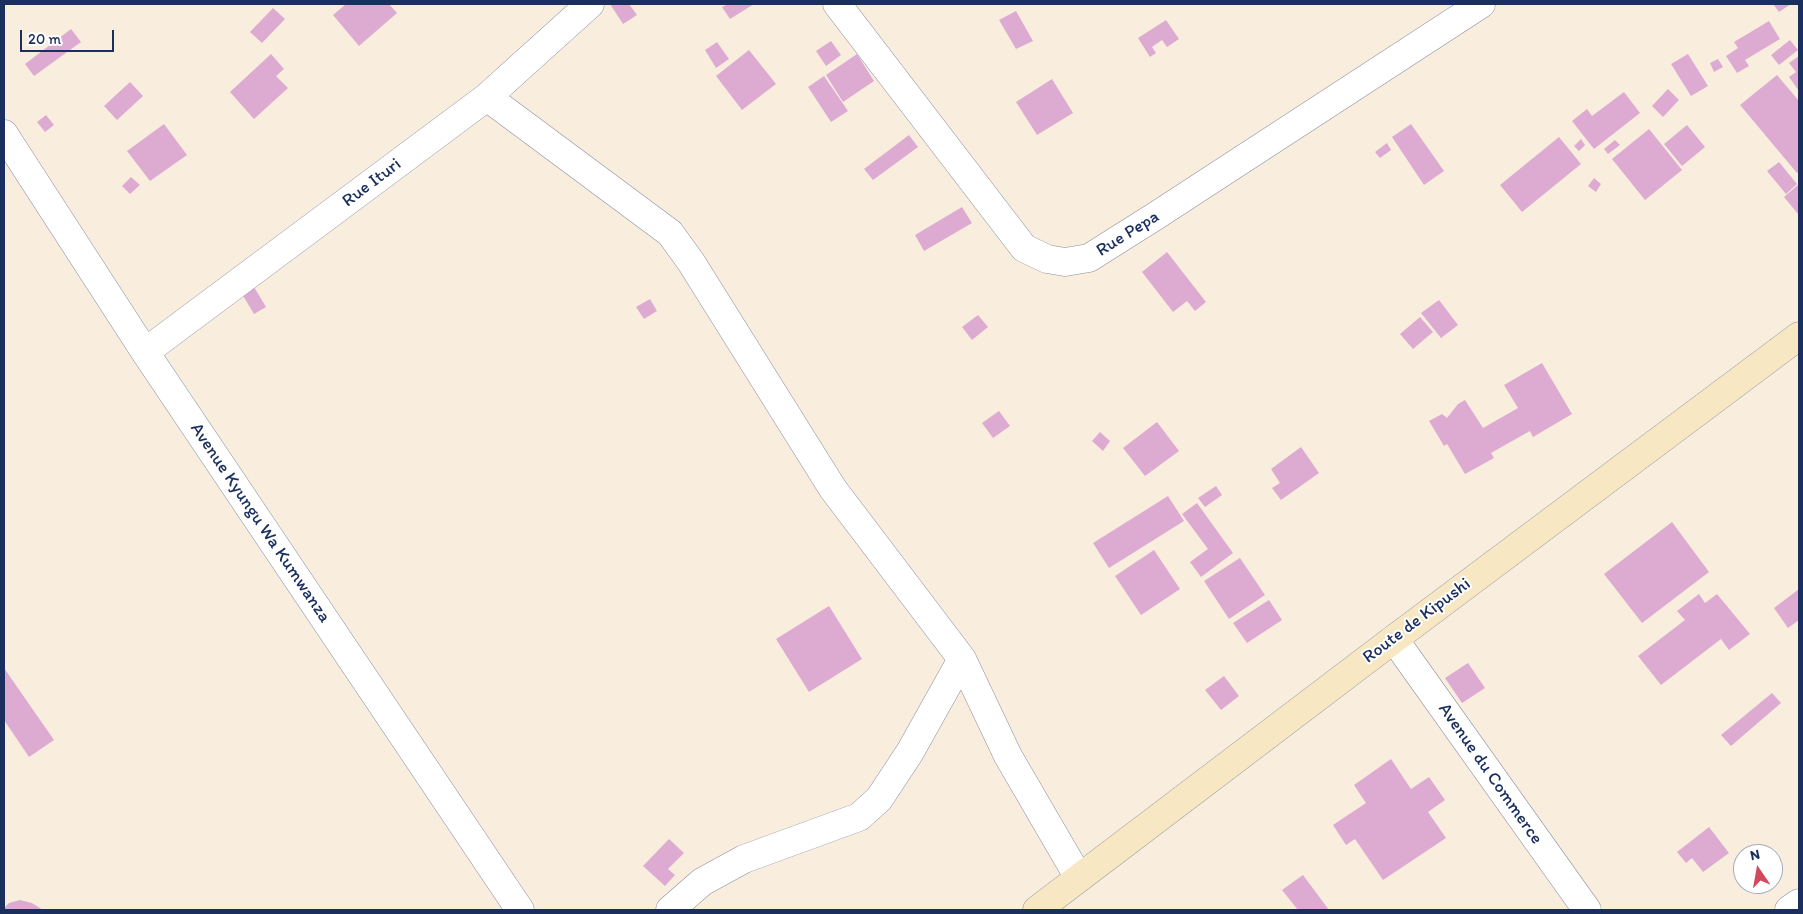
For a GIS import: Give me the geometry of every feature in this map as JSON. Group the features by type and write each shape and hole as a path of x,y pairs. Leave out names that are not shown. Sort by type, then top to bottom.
{"main road":[{"name":"Route de Kipushi","path":"1037,910 1394,639 1799,336"}],"street":[{"name":"Rue Ituri","path":"145,352 487,98 590,4"},
{"name":"Rue Pepa","path":"837,4 1024,248 1047,259 1065,262 1089,258 1106,248 1481,4"},
{"path":"487,98 670,233 691,262 833,489 962,659 1008,756 1079,878"},
{"name":"Avenue Kyungu Wa Kumwanza","path":"4,134 145,352 520,910"},
{"name":"Avenue du Commerce","path":"1394,639 1587,910"},
{"path":"670,910 702,882 744,859 859,817 879,799 910,752 962,659"},
{"path":"1789,910 1799,903"}],"building":[{"path":"346,4 389,4 397,13 359,46 333,15"},
{"path":"610,4 629,4 637,15 623,24"},
{"path":"728,4 754,4 730,19 722,7"},
{"path":"1773,4 1791,4 1779,12"},
{"path":"273,8 285,19 262,43 250,32"},
{"path":"1016,11 1033,41 1016,49 999,20"},
{"path":"1166,20 1179,39 1167,47 1162,40 1152,47 1156,53 1150,57 1138,38"},
{"path":"1769,21 1780,39 1745,60 1749,66 1737,73 1726,56 1738,48 1734,42"},
{"path":"71,29 81,42 34,76 25,64"},
{"path":"1790,40 1798,50 1779,65 1771,55"},
{"path":"831,41 841,55 826,66 816,51"},
{"path":"717,42 729,59 716,68 705,50"},
{"path":"749,50 776,84 742,110 716,76"},
{"path":"271,54 284,69 276,76 288,88 254,119 230,92"},
{"path":"857,54 874,81 843,102 826,75"},
{"path":"1688,54 1708,86 1691,96 1671,64"},
{"path":"1799,56 1799,91 1789,77 1796,72 1789,63"},
{"path":"1718,59 1723,67 1714,72 1710,63"},
{"path":"1777,75 1799,101 1799,171 1797,173 1740,105"},
{"path":"824,76 848,111 831,122 808,87"},
{"path":"1052,79 1073,113 1037,135 1016,102"},
{"path":"130,82 143,96 117,120 104,106"},
{"path":"1668,89 1679,100 1663,117 1652,106"},
{"path":"1624,92 1640,113 1594,149 1572,121 1587,109 1592,116"},
{"path":"46,115 54,125 45,132 37,122"},
{"path":"164,124 187,155 150,181 127,151"},
{"path":"1411,124 1444,171 1424,185 1392,137"},
{"path":"1687,125 1705,147 1682,166 1664,144"},
{"path":"1649,129 1682,170 1645,200 1612,159"},
{"path":"909,135 918,147 873,180 864,169"},
{"path":"1559,137 1581,164 1522,212 1500,185"},
{"path":"1581,139 1585,145 1579,151 1574,146"},
{"path":"1615,140 1620,145 1608,154 1604,149"},
{"path":"1387,143 1391,150 1380,158 1375,152"},
{"path":"1779,162 1797,184 1786,194 1767,171"},
{"path":"131,177 140,185 130,194 122,186"},
{"path":"1594,178 1601,184 1596,192 1588,186"},
{"path":"1799,184 1799,215 1784,197"},
{"path":"962,207 972,223 924,251 915,235"},
{"path":"1167,252 1206,302 1195,311 1187,301 1173,312 1142,272"},
{"path":"254,287 266,307 254,314 242,294"},
{"path":"650,299 657,311 644,319 636,307"},
{"path":"1439,300 1458,325 1441,338 1421,313"},
{"path":"978,315 988,327 972,340 962,327"},
{"path":"1420,317 1433,332 1413,349 1400,334"},
{"path":"1542,363 1572,414 1533,437 1530,431 1491,453 1494,458 1465,474 1447,444 1444,446 1429,421 1442,414 1447,418 1458,404 1465,400 1483,428 1518,408 1504,385"},
{"path":"999,411 1010,426 993,438 982,423"},
{"path":"1157,422 1179,451 1145,476 1123,448"},
{"path":"1100,432 1110,441 1103,451 1092,441"},
{"path":"1301,447 1319,473 1281,500 1272,488 1280,483 1271,469"},
{"path":"1216,486 1222,495 1205,507 1198,498"},
{"path":"1168,496 1184,521 1109,568 1093,543"},
{"path":"1197,503 1233,553 1201,577 1190,562 1208,549 1182,514"},
{"path":"1672,522 1709,572 1642,623 1604,574"},
{"path":"1154,550 1180,589 1141,615 1115,576"},
{"path":"1240,558 1265,595 1229,619 1204,581"},
{"path":"1799,589 1799,620 1788,628 1774,608"},
{"path":"1699,594 1705,603 1717,594 1750,634 1729,650 1721,639 1661,685 1638,656 1685,620 1677,611"},
{"path":"1269,600 1282,620 1247,643 1233,623"},
{"path":"829,606 862,659 809,692 776,639"},
{"path":"1468,663 1485,688 1462,703 1445,678"},
{"path":"4,668 54,740 29,757 4,720"},
{"path":"1224,676 1239,696 1221,710 1205,690"},
{"path":"1772,693 1781,703 1731,746 1721,735"},
{"path":"1391,759 1411,789 1429,777 1445,800 1428,812 1446,838 1383,880 1355,839 1346,845 1333,825 1366,803 1354,785"},
{"path":"1709,827 1729,853 1703,872 1692,858 1686,863 1677,852"},
{"path":"669,839 684,853 668,869 675,875 665,886 643,866"},
{"path":"1303,875 1329,910 1298,910 1282,890"},
{"path":"20,900 32,903 43,910 4,910 9,903"}]}
